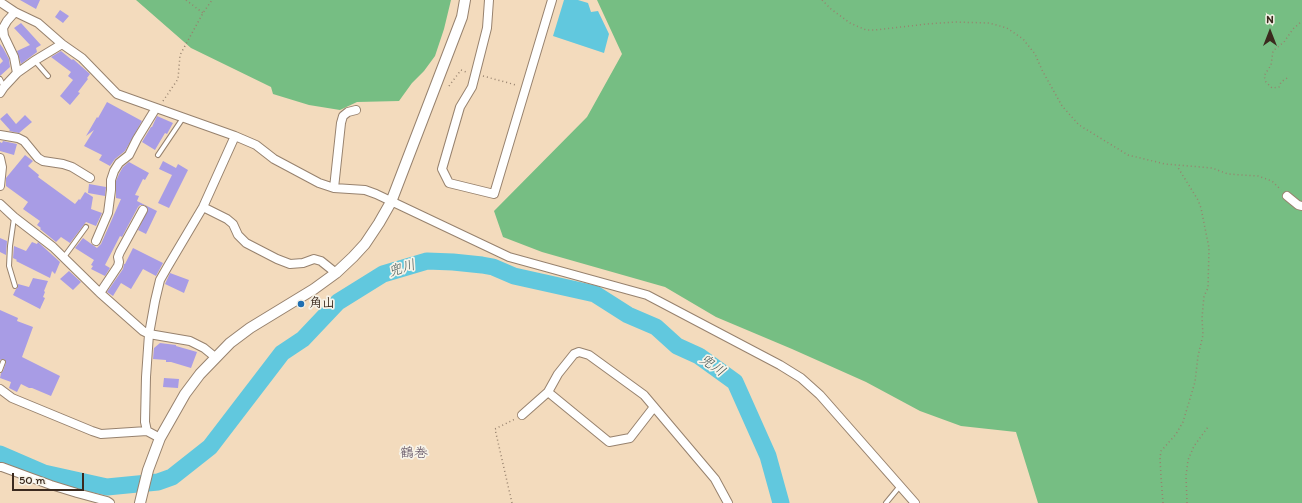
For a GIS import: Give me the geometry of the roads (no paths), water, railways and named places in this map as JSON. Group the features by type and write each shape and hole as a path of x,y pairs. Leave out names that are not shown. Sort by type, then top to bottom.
{"street":[{"path":"141,498 148,470 160,439 186,394 200,374 230,343 250,328 314,289 336,273 365,244 379,223 391,202 462,17 465,0"},
{"path":"489,0 487,28 472,87 460,107 442,169 449,183 494,194 552,0"},
{"path":"0,2 15,12 38,23 62,44 82,58 117,94 235,136 256,145 274,159 312,180 334,188 365,190 509,258 647,295 780,365 801,378 820,394 915,503"},
{"path":"15,12 3,28 4,36 14,57 17,74"},
{"path":"1,86 34,61 62,44"},
{"path":"96,241 108,213 114,171 119,163 130,154 137,139 157,109"},
{"path":"334,188 341,123 343,116 348,112 356,110"},
{"path":"0,135 18,138 24,141 43,162 67,166 90,178"},
{"path":"147,431 145,422 146,377 150,334 160,280 203,207 235,136"},
{"path":"0,158 2,167 0,186"},
{"path":"1288,196 1298,205 1302,206"},
{"path":"0,204 14,217 53,247 100,293 143,331 150,334 190,341 204,348 215,357"},
{"path":"203,207 227,219 233,224 238,235 246,243 277,259 290,264 303,263 314,259 321,261 336,273"},
{"path":"100,293 118,266 118,257 143,210"},
{"path":"522,415 548,392 558,374 574,354 579,352 589,355 644,395 715,480 728,503"},
{"path":"0,389 12,398 101,434 147,431 160,439"},
{"path":"548,392 609,442 630,438 654,407"},
{"path":"1,466 30,478 110,503"}],"lane":[{"path":"34,61 48,76"},
{"path":"158,154 183,118"},
{"path":"14,217 9,266 16,286"},
{"path":"63,257 86,227"},
{"path":"0,370 3,362"},
{"path":"886,503 900,486"}],"water":[{"path":"564,0 578,0 588,3 591,12 598,11 609,34 604,53 553,36"}],"waterway":[{"name":"兜川","path":"0,454 44,473 107,487 158,482 172,477 210,447 282,353 303,339 338,302 383,274 427,261 453,262 493,267 514,276 595,294 628,315 656,327 677,346 699,356 735,382 768,456 781,503"}],"place":[{"name":"角山","path":"301,304"}],"district":[{"name":"鶴巻","path":"414,453"}]}
